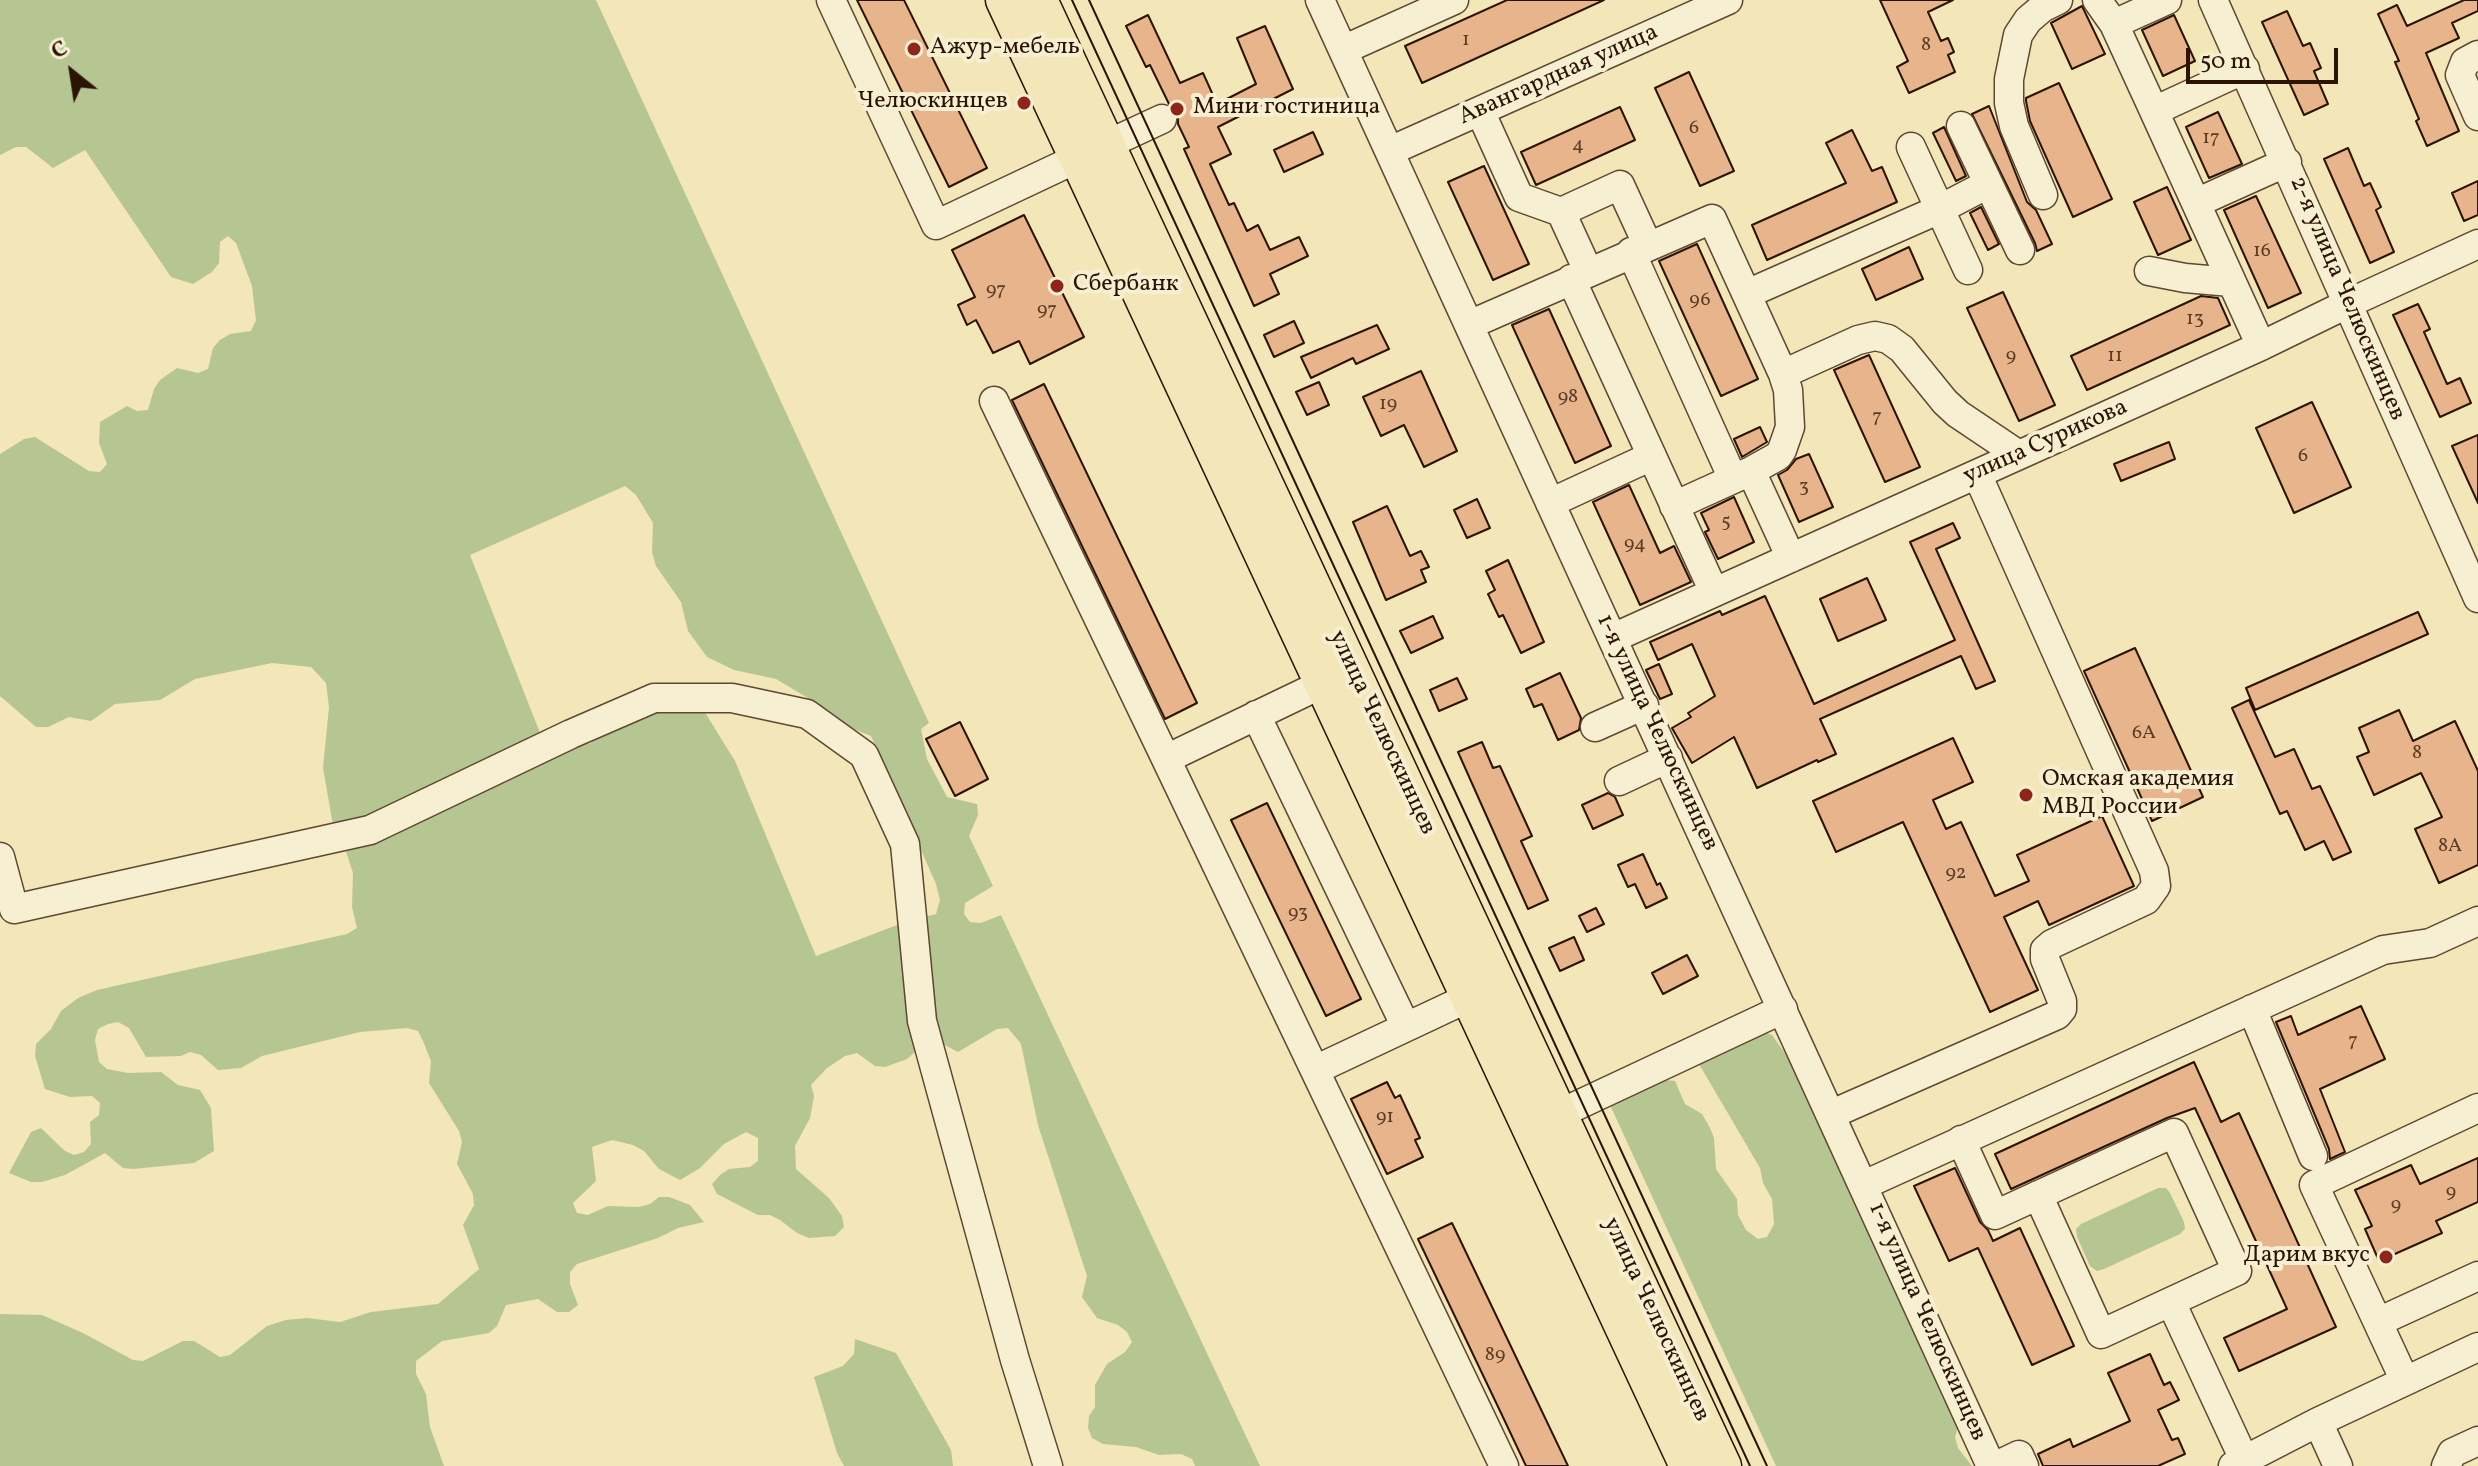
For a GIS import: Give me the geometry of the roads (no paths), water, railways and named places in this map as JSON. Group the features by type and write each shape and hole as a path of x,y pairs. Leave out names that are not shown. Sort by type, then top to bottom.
{"main road":[{"name":"улица Челюскинцев","path":"1004,0 1092,152 1544,1121 1723,1466"},
{"name":"улица Челюскинцев","path":"1039,0 1092,152"},
{"name":"улица Челюскинцев","path":"1544,1121 1688,1466"}],"street":[{"path":"831,0 936,225 1162,119"},
{"name":"1-я улица Челюскинцев","path":"1320,0 1994,1466"},
{"path":"1343,50 1454,0"},
{"name":"Авангардная улица","path":"1390,151 1728,0"},
{"path":"2043,195 2014,126 2009,103 2009,79 2018,35 2028,20 2058,0"},
{"path":"2097,0 2114,24 2261,346"},
{"path":"2114,24 2167,0"},
{"name":"2-я улица Челюскинцев","path":"2213,0 2478,598"},
{"path":"2478,55 2465,62 2460,75 2478,116"},
{"path":"2154,111 2245,69"},
{"path":"1480,111 1519,197 1561,212 1620,185 1639,249 1742,475 1791,558"},
{"path":"1961,126 2020,250"},
{"path":"1911,147 1968,270"},
{"path":"2196,203 2287,162"},
{"path":"1747,294 1940,209 1988,184"},
{"path":"1561,212 1579,275 1652,456 1714,592"},
{"path":"1469,325 1712,219 1783,374 1790,407 1790,427 1778,456 1674,506"},
{"name":"улица Сурикова","path":"1613,638 2261,346 2478,244"},
{"path":"2149,271 2231,282"},
{"path":"1783,374 1858,340 1875,336 1888,339 1902,349 1958,414 2019,455"},
{"path":"994,401 1504,1466"},
{"path":"1550,503 1652,456"},
{"path":"1832,1114 2057,1015 2062,1009 2062,1001 2045,959 2045,950 2146,900 2156,886 2154,871 1977,474"},
{"path":"1166,759 1337,676"},
{"path":"0,857 14,909 370,830 654,698 732,698 807,714 864,755 905,844 922,1021 1010,1345 1048,1466"},
{"path":"1595,727 1644,705"},
{"path":"1256,715 1406,1027"},
{"path":"1619,781 1668,758"},
{"path":"1864,1185 2383,950 2430,943 2478,921"},
{"path":"1315,1070 1483,991"},
{"path":"1544,1121 1783,1009"},
{"path":"2252,1009 2313,1156"},
{"path":"2405,1381 2314,1185 2478,1108"},
{"path":"1961,1140 1995,1215 2038,1195 2174,1133 2237,1271 2101,1334 2038,1195"},
{"path":"2378,1322 2478,1276"},
{"path":"2171,1302 2241,1464 2318,1422 2478,1347"},
{"path":"2318,1422 2338,1466"},
{"path":"2446,1466 2452,1453 2478,1441"},
{"path":"1994,1466 2019,1455 2024,1466"}],"tram line":[{"path":"1072,0 1750,1466"},
{"path":"1089,0 1767,1466"}],"place":[{"name":"Ажур-мебель","path":"914,49"},
{"name":"Челюскинцев","path":"1024,103"},
{"name":"Мини гостиница","path":"1177,109"},
{"name":"Сбербанк","path":"1057,286"},
{"name":"Омская академия МВД России","path":"2026,795"},
{"name":"Дарим вкус","path":"2386,1257"}]}
